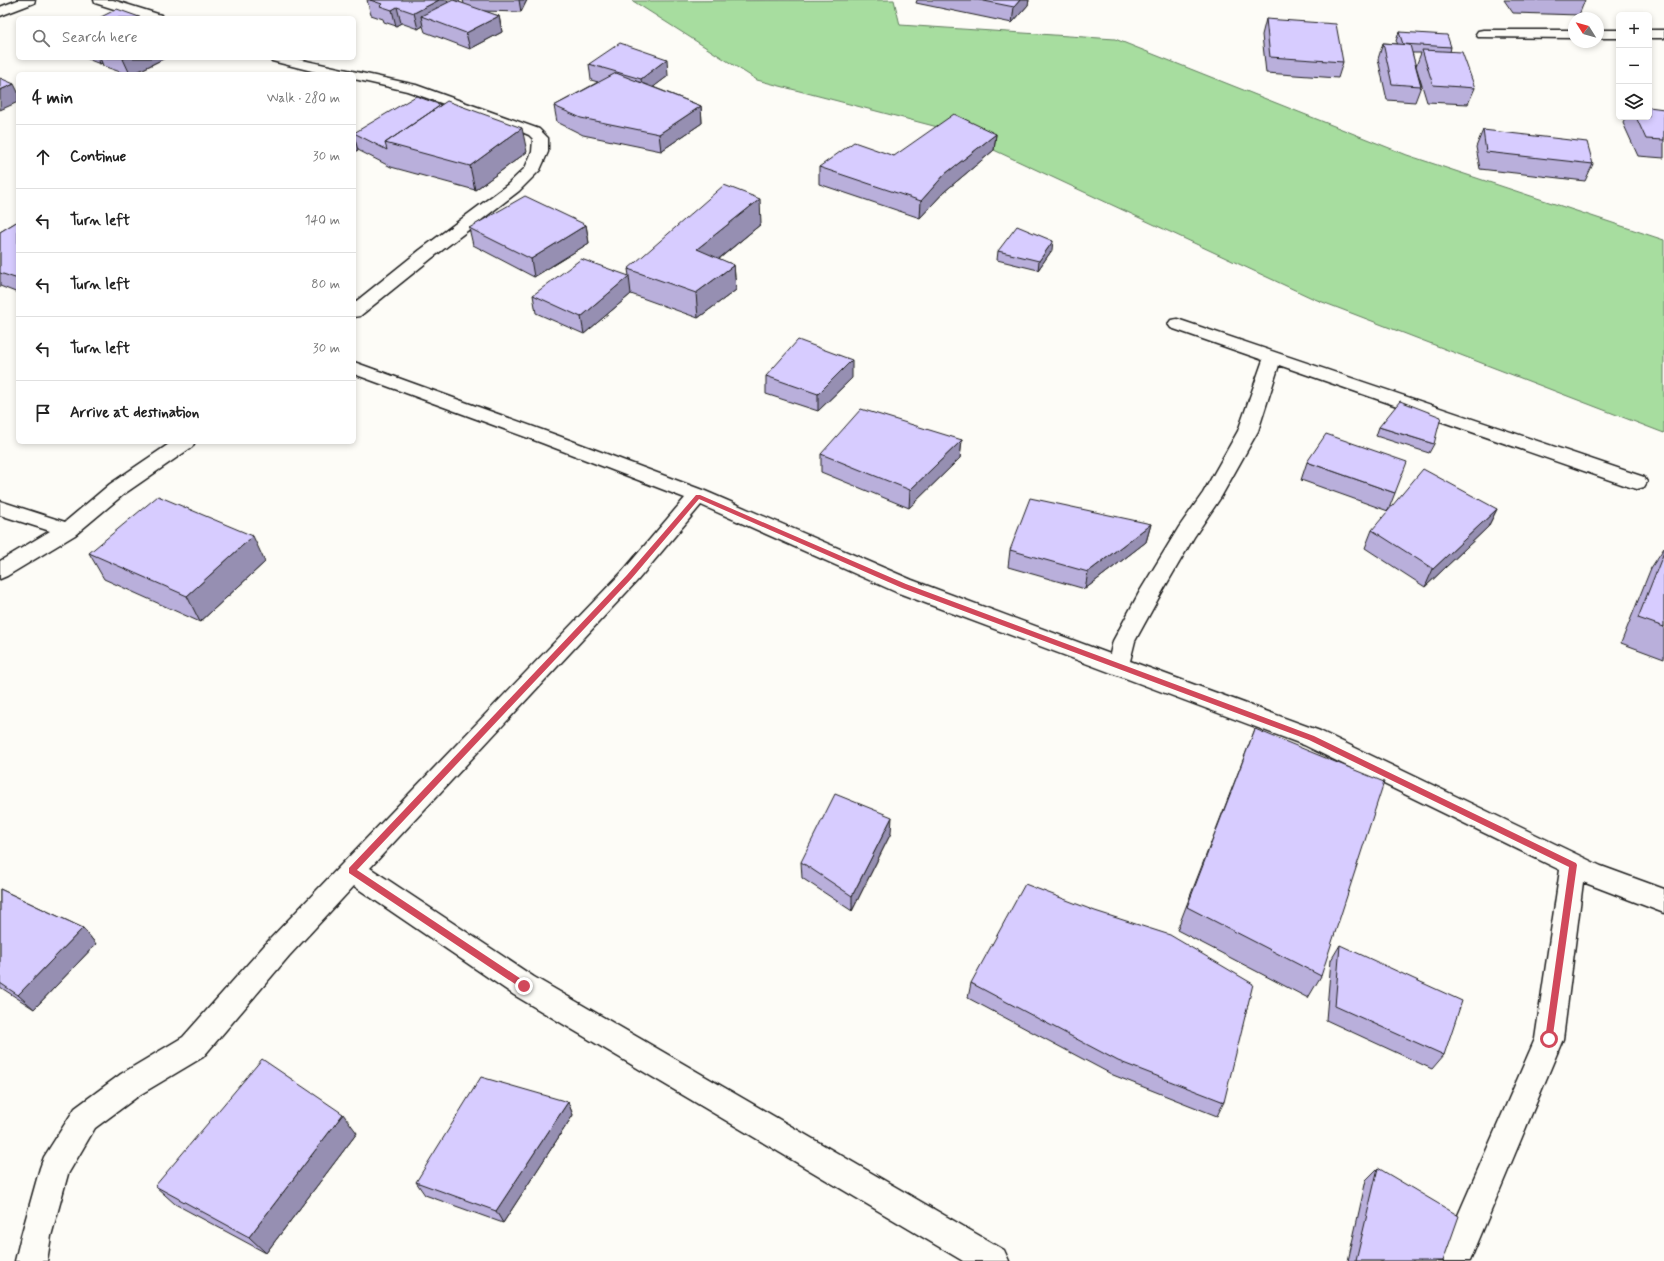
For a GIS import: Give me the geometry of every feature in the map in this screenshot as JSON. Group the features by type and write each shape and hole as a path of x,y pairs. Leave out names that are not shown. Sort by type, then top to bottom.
{"street":[{"path":"0,12 29,0"},
{"path":"100,0 150,16"},
{"path":"1483,34 1568,34"},
{"path":"1604,34 1616,34"},
{"path":"1652,34 1664,34"},
{"path":"276,64 292,62 335,72"},
{"path":"356,75 411,88 520,126 534,132 541,138 540,152 532,170 513,188 426,254 356,310"},
{"path":"1177,324 1637,482"},
{"path":"1118,665 1124,641 1148,597 1186,532 1211,497 1248,431 1273,357"},
{"path":"356,369 549,439 698,496 904,586 1312,738 1592,874 1664,901"},
{"path":"0,571 68,530 117,489 182,444"},
{"path":"32,1261 36,1236 55,1168 85,1118 131,1084 193,1046 280,947 630,576 698,496"},
{"path":"0,508 68,530"},
{"path":"1454,1261 1549,1039 1573,865"},
{"path":"352,870 524,986 993,1261"}],"green space":[{"path":"894,0 900,25 1115,39 1407,155 1664,240 1664,433 1312,298 953,131 757,80 633,1"}],"building":[{"path":"370,0 439,0 414,13 397,7 392,10 380,6 382,4"},
{"path":"453,0 499,16 466,33 421,16"},
{"path":"979,0 1020,0 1014,7"},
{"path":"117,9 136,16 103,16"},
{"path":"1266,19 1336,24 1343,62 1270,57"},
{"path":"1399,32 1447,35 1451,47 1403,44"},
{"path":"620,43 667,59 641,79 589,64"},
{"path":"1383,43 1410,45 1421,86 1392,84"},
{"path":"1422,50 1462,52 1475,88 1433,85"},
{"path":"616,73 701,106 659,134 581,118 554,106"},
{"path":"0,78 14,84 0,90"},
{"path":"416,96 441,105 385,143 387,150 356,134 356,132"},
{"path":"447,101 522,128 470,166 385,143"},
{"path":"1652,107 1664,109 1664,140 1646,139 1637,120 1652,120"},
{"path":"954,114 996,134 945,174 921,201 819,167 854,142 894,156"},
{"path":"1483,130 1587,142 1593,164 1486,152"},
{"path":"724,185 760,199 697,249 734,265 696,293 628,269"},
{"path":"525,196 586,225 531,259 469,228"},
{"path":"16,222 16,278 0,273 0,232"},
{"path":"1017,226 1053,241 1039,261 998,251"},
{"path":"581,259 629,276 581,317 533,295"},
{"path":"798,340 852,360 818,394 766,376"},
{"path":"1400,401 1441,417 1434,444 1379,427"},
{"path":"861,409 962,440 910,490 821,454"},
{"path":"1326,434 1407,462 1395,493 1307,462"},
{"path":"1423,469 1497,509 1433,569 1372,530"},
{"path":"158,496 253,536 187,596 89,553"},
{"path":"1030,498 1151,524 1088,572 1010,550"},
{"path":"1664,552 1664,627 1638,618"},
{"path":"1255,729 1384,782 1321,976 1187,907"},
{"path":"835,794 892,817 852,896 801,862"},
{"path":"1025,884 1095,911 1170,935 1253,984 1224,1102 1118,1061 971,983"},
{"path":"0,889 83,928 18,995 0,983"},
{"path":"1340,945 1462,1001 1444,1055 1335,1006"},
{"path":"262,1059 343,1114 249,1237 155,1186"},
{"path":"481,1077 568,1102 496,1211 416,1182"},
{"path":"1378,1168 1459,1216 1443,1261 1356,1261"}],"route":[{"path":"524,986 352,870 630,576 698,496 904,586 1312,738 1573,865 1549,1039"}]}
